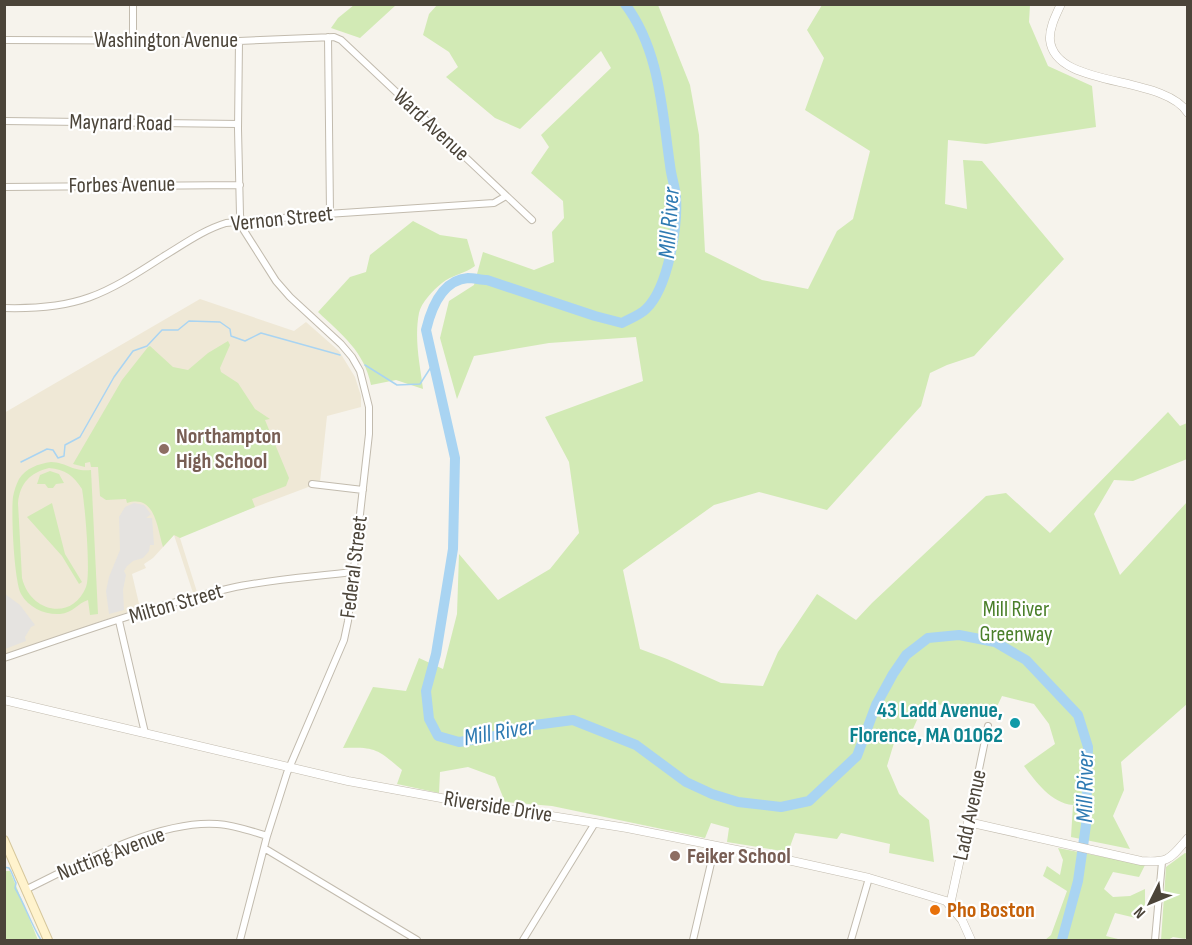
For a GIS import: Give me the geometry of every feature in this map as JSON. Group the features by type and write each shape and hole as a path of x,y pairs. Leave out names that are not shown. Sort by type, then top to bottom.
{"main road":[{"path":"4,840 48,940"}],"street":[{"path":"133,4 133,40"},
{"path":"1061,4 1054,20 1050,40 1053,51 1060,60 1077,70 1159,93 1172,99 1188,113"},
{"path":"328,37 330,213"},
{"name":"Washington Avenue","path":"4,40 239,41 328,37"},
{"name":"Ward Avenue","path":"328,37 341,40 532,220"},
{"path":"239,41 238,124 241,221"},
{"name":"Maynard Road","path":"4,121 238,124"},
{"name":"Forbes Avenue","path":"4,187 240,185"},
{"name":"Vernon Street","path":"4,308 52,307 94,297 214,226 241,221 330,213 494,203 506,196"},
{"name":"Federal Street","path":"240,940 267,836 289,767 343,643 348,621 370,421 360,371 352,357 276,281 243,229 241,221"},
{"path":"312,484 363,490"},
{"name":"Milton Street","path":"4,658 233,588 353,572"},
{"path":"119,621 145,733"},
{"name":"Riverside Drive","path":"4,700 395,790 595,823 869,878 942,899 950,905"},
{"name":"Ladd Avenue","path":"950,905 988,726"},
{"path":"968,822 1141,861 1162,862 1188,838"},
{"path":"524,940 595,823"},
{"name":"Nutting Avenue","path":"27,889 127,843 157,833 214,824 234,826 267,836"},
{"path":"693,940 715,846"},
{"path":"264,848 417,940"},
{"path":"1155,940 1162,862"},
{"path":"850,940 869,878"},
{"path":"950,905 962,920 971,940"}],"shaded area":[{"name":"Northampton High School","path":"200,299 294,331 306,322 339,351 355,377 361,396 361,407 327,416 320,482 358,486 357,491 311,486 186,533 180,538 197,592 193,593 174,535 153,558 144,564 146,568 132,574 140,608 5,654 4,413"},
{"path":"134,503 144,505 151,514 146,518 152,518 154,545 150,545 149,551 143,558 127,566 124,571 126,575 123,590 124,610 109,614 106,591 120,550 119,517 125,507"},
{"path":"5,594 20,605 35,625 25,637 26,641 5,649"}],"green space":[{"path":"354,5 396,5 360,38 331,28 338,18"},
{"name":"Mill River Greenway","path":"437,5 658,5 690,85 699,135 705,252 762,280 808,289 837,231 853,219 870,151 805,110 824,58 807,30 822,5 1030,5 1029,22 1048,66 1092,86 1096,127 986,144 948,140 945,204 967,209 963,160 982,161 1064,259 974,356 930,373 921,406 827,510 759,492 714,505 623,570 640,649 721,683 763,686 778,652 817,594 856,620 986,496 1006,493 1050,533 1168,412 1180,426 1187,423 1187,459 1133,481 1114,480 1094,514 1120,575 1187,502 1187,704 1121,762 1124,790 1113,816 1130,849 1071,837 1073,805 1051,796 1024,766 1055,744 1049,724 1034,704 1002,696 994,713 986,708 953,707 925,702 908,740 894,743 887,766 899,794 929,820 934,862 889,853 890,844 841,833 837,839 795,833 788,852 727,842 729,828 711,823 705,838 552,806 505,802 495,777 468,767 440,772 439,793 397,784 402,770 376,751 363,748 343,748 373,687 406,691 419,658 443,669 457,614 459,554 498,600 550,569 579,533 569,462 545,417 643,381 636,337 549,343 474,356 457,399 440,338 449,301 474,285 483,252 534,270 554,262 552,232 564,218 563,201 531,173 549,147 541,135 611,68 601,51 520,129 495,118 446,77 458,67 449,52 423,35 429,14"},
{"path":"413,221 440,235 467,239 475,266 442,283 420,309 417,342 423,389 396,380 371,385 363,362 351,344 318,312 350,277 366,272 370,255"},
{"path":"228,341 230,345 220,368 221,372 238,383 255,409 270,419 265,420 289,478 286,486 252,499 255,507 180,538 174,535 163,547 153,514 144,503 136,501 127,503 126,499 106,500 100,496 98,467 91,467 90,462 85,463 85,467 73,464 122,380 148,347 150,346 173,367 188,370 208,353"},
{"path":"46,463 57,463 79,470 91,470 98,614 90,615 88,600 65,613 49,613 33,607 21,594 14,547 13,495 19,479 25,472","holes":["49,468 60,470 76,480 82,489 85,509 88,569 86,587 80,598 62,608 42,605 33,599 26,590 22,578 19,496 24,484 31,476"]},
{"path":"50,471 59,474 64,483 56,484 53,488 48,488 45,484 37,484 40,475"},
{"path":"52,503 65,554 82,582 79,584 62,556 27,517"},
{"path":"1058,848 1145,865 1139,877 1113,872 1104,889 1113,897 1130,896 1145,889 1145,907 1140,919 1115,913 1106,936 1122,940 1045,940 1051,935 1067,891 1043,876 1047,866 1060,875 1063,860"},
{"path":"1185,853 1188,854 1187,937 1161,940 1166,867"},
{"path":"5,868 6,871 10,871 38,940 5,940"}],"waterway":[{"name":"Mill River","path":"625,4 637,22 653,61 675,193 675,224 666,272 654,299 646,309 622,323 487,280 473,278 451,284 439,297 426,330 455,458 453,549 436,654 426,691 429,719 438,736 459,742 491,737 527,726 573,720 636,745 686,782 712,794 738,802 781,807 809,801 857,756 876,705 893,674 906,655 928,638 959,635 995,642 1026,660 1078,715 1088,747 1086,825 1078,881 1062,940"},
{"path":"21,462 47,449 53,450 58,458 64,456 65,445 80,437 114,377 133,351 147,346 162,330 178,330 189,321 220,322 230,329 231,336 245,341 261,333 340,355"},
{"path":"365,365 397,385 420,384 433,364"},
{"path":"4,867 9,868 16,883 15,888 41,940"}],"place":[{"name":"Northampton High School","path":"164,449"},
{"name":"43 Ladd Avenue, Florence, MA 01062","path":"1015,723"},
{"name":"Feiker School","path":"675,856"},
{"name":"Pho Boston","path":"935,910"}]}
